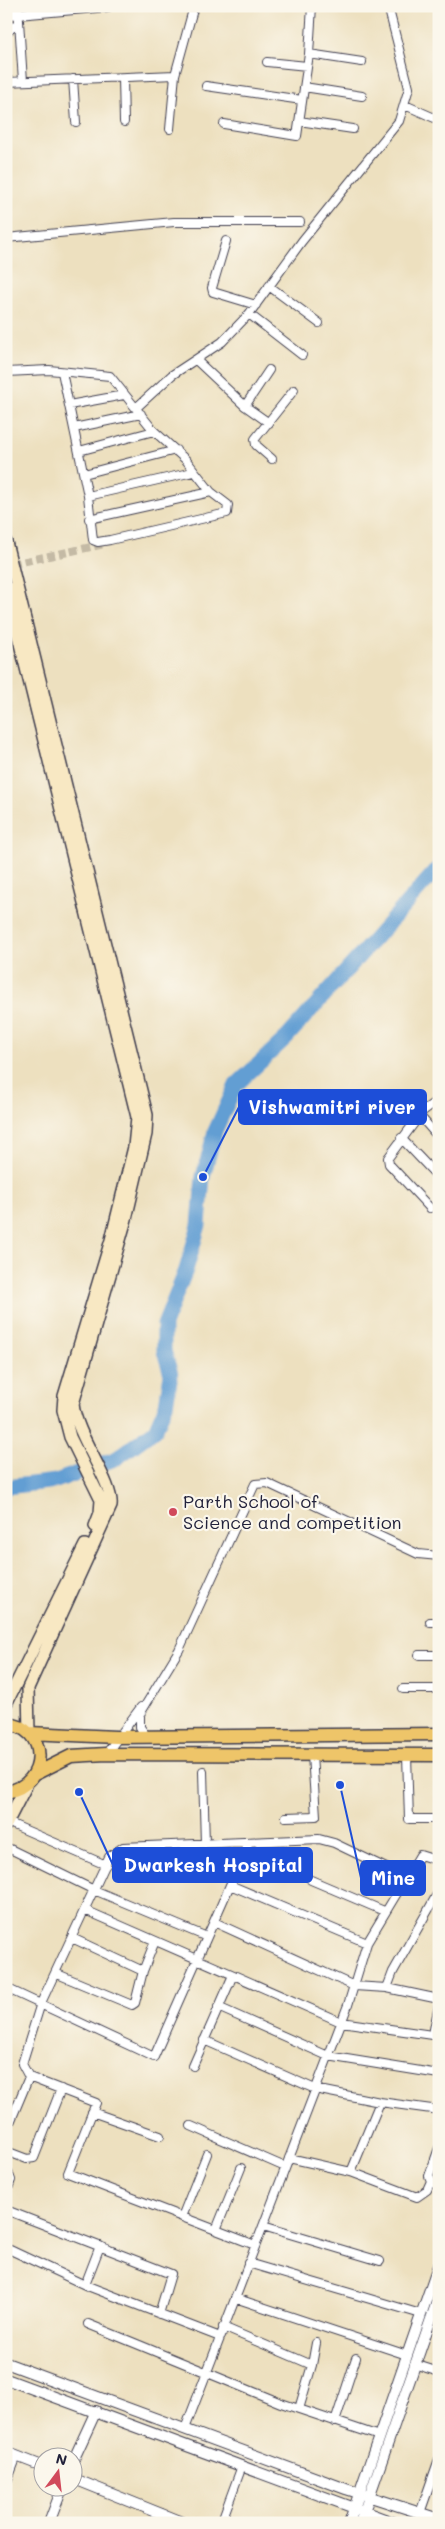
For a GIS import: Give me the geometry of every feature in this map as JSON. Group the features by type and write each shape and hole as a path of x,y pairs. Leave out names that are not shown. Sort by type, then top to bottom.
{"main road":[{"path":"6,542 147,1115 146,1134 126,1219 74,1396 73,1429"},
{"path":"6,587 138,1117 134,1147 98,1288 66,1385 63,1410 106,1497 110,1511 28,1688 29,1734"},
{"path":"6,1704 97,1522 106,1497"},
{"path":"6,1724 21,1727 29,1734 36,1742 39,1753 35,1774 26,1786 7,1824"},
{"path":"29,1734 116,1737 439,1734"},
{"path":"35,1774 72,1756 106,1754 439,1755"},
{"path":"6,1792 26,1786"}],"street":[{"path":"6,13 18,14 108,6"},
{"path":"170,129 176,75 194,6"},
{"path":"224,124 297,136 309,54 312,6"},
{"path":"74,428 138,411 172,375 222,342 249,314 302,241 399,121 406,105 409,88 388,6"},
{"path":"6,33 18,14"},
{"path":"18,14 23,81"},
{"path":"309,54 362,62"},
{"path":"267,62 307,66"},
{"path":"6,82 176,75"},
{"path":"123,78 124,122"},
{"path":"73,79 76,122"},
{"path":"206,86 302,100"},
{"path":"304,87 362,96"},
{"path":"406,105 439,120"},
{"path":"300,120 353,129"},
{"path":"6,238 174,222 300,222"},
{"path":"226,241 212,288 213,292 256,305"},
{"path":"269,286 319,323"},
{"path":"249,314 302,354"},
{"path":"196,360 245,406 269,423"},
{"path":"245,406 269,370"},
{"path":"6,372 62,372 110,376 154,431 176,450 211,492 228,505 227,514 98,542 93,540 84,474 62,372"},
{"path":"272,459 255,442 294,390"},
{"path":"69,405 124,395"},
{"path":"79,451 154,431"},
{"path":"84,474 176,450"},
{"path":"88,496 193,472"},
{"path":"89,519 211,492"},
{"path":"430,1208 389,1164 390,1152 419,1116 438,1100"},
{"path":"419,1116 439,1138"},
{"path":"401,1138 439,1178"},
{"path":"147,1737 140,1727 140,1714 179,1650 251,1489 258,1482 267,1483 418,1554 439,1556"},
{"path":"419,1654 439,1655"},
{"path":"403,1689 439,1689"},
{"path":"106,1754 116,1737 146,1702"},
{"path":"286,1817 316,1816 312,1755"},
{"path":"406,1755 409,1819 439,1819"},
{"path":"203,1771 205,1844"},
{"path":"7,1824 106,1865"},
{"path":"255,2245 68,2173 96,2103 30,2077 22,2064 41,2003 109,1857 123,1847 319,1839 334,1843 405,1877"},
{"path":"6,1988 154,2057 249,1842"},
{"path":"6,1847 94,1890 207,1937"},
{"path":"185,2429 341,2022 354,1986 366,1943 420,1855 439,1861"},
{"path":"311,1880 384,1911"},
{"path":"230,1886 366,1943"},
{"path":"387,1988 393,1972 439,1891"},
{"path":"85,1910 341,2022 436,2035 439,2005"},
{"path":"214,1922 354,1986 387,1988 439,1999"},
{"path":"72,1938 143,1971"},
{"path":"55,1973 132,2005 135,2003 143,1971 155,1941"},
{"path":"192,2066 233,1975"},
{"path":"218,2007 328,2056 439,2074"},
{"path":"204,2040 315,2089 380,2102 439,2110"},
{"path":"6,2132 30,2077"},
{"path":"6,2151 27,2159 34,2158 61,2089"},
{"path":"350,2172 380,2102"},
{"path":"92,2112 160,2136"},
{"path":"191,2126 285,2167"},
{"path":"289,2158 350,2172 416,2197 422,2195 431,2181 429,2171 439,2148"},
{"path":"182,2217 207,2154"},
{"path":"6,2167 9,2179 6,2194"},
{"path":"216,2230 241,2168"},
{"path":"431,2181 439,2186"},
{"path":"6,2210 171,2274 159,2314"},
{"path":"262,2226 380,2261"},
{"path":"85,2285 100,2246"},
{"path":"6,2248 85,2285 220,2337"},
{"path":"360,2523 360,2510 379,2436 407,2355 430,2316 439,2263"},
{"path":"248,2264 430,2316"},
{"path":"364,2494 439,2296"},
{"path":"235,2298 407,2355"},
{"path":"88,2324 298,2409 379,2436"},
{"path":"224,2327 312,2365"},
{"path":"298,2409 312,2365 316,2343"},
{"path":"335,2422 356,2358"},
{"path":"6,2363 364,2494 439,2519"},
{"path":"414,2364 439,2372"},
{"path":"6,2379 96,2410 395,2523"},
{"path":"80,2446 96,2410"},
{"path":"6,2452 32,2462"},
{"path":"6,2484 17,2456"},
{"path":"420,2513 439,2458"},
{"path":"221,2523 242,2466"},
{"path":"82,2483 159,2518 184,2523"},
{"path":"49,2523 59,2496"},
{"path":"349,2523 360,2510"}],"waterway":[{"path":"6,1487 56,1481 117,1458 155,1430 166,1405 171,1374 164,1351 164,1325 186,1270 199,1225 203,1177 215,1131 236,1085 287,1037 439,867"}],"tunnel":[{"path":"12,564 105,544"}],"place":[{"name":"Vishwamitri river","path":"203,1177"},
{"name":"Parth School of Science and competition","path":"173,1512"},
{"name":"Mine","path":"340,1785"},
{"name":"Dwarkesh Hospital","path":"79,1792"}]}
